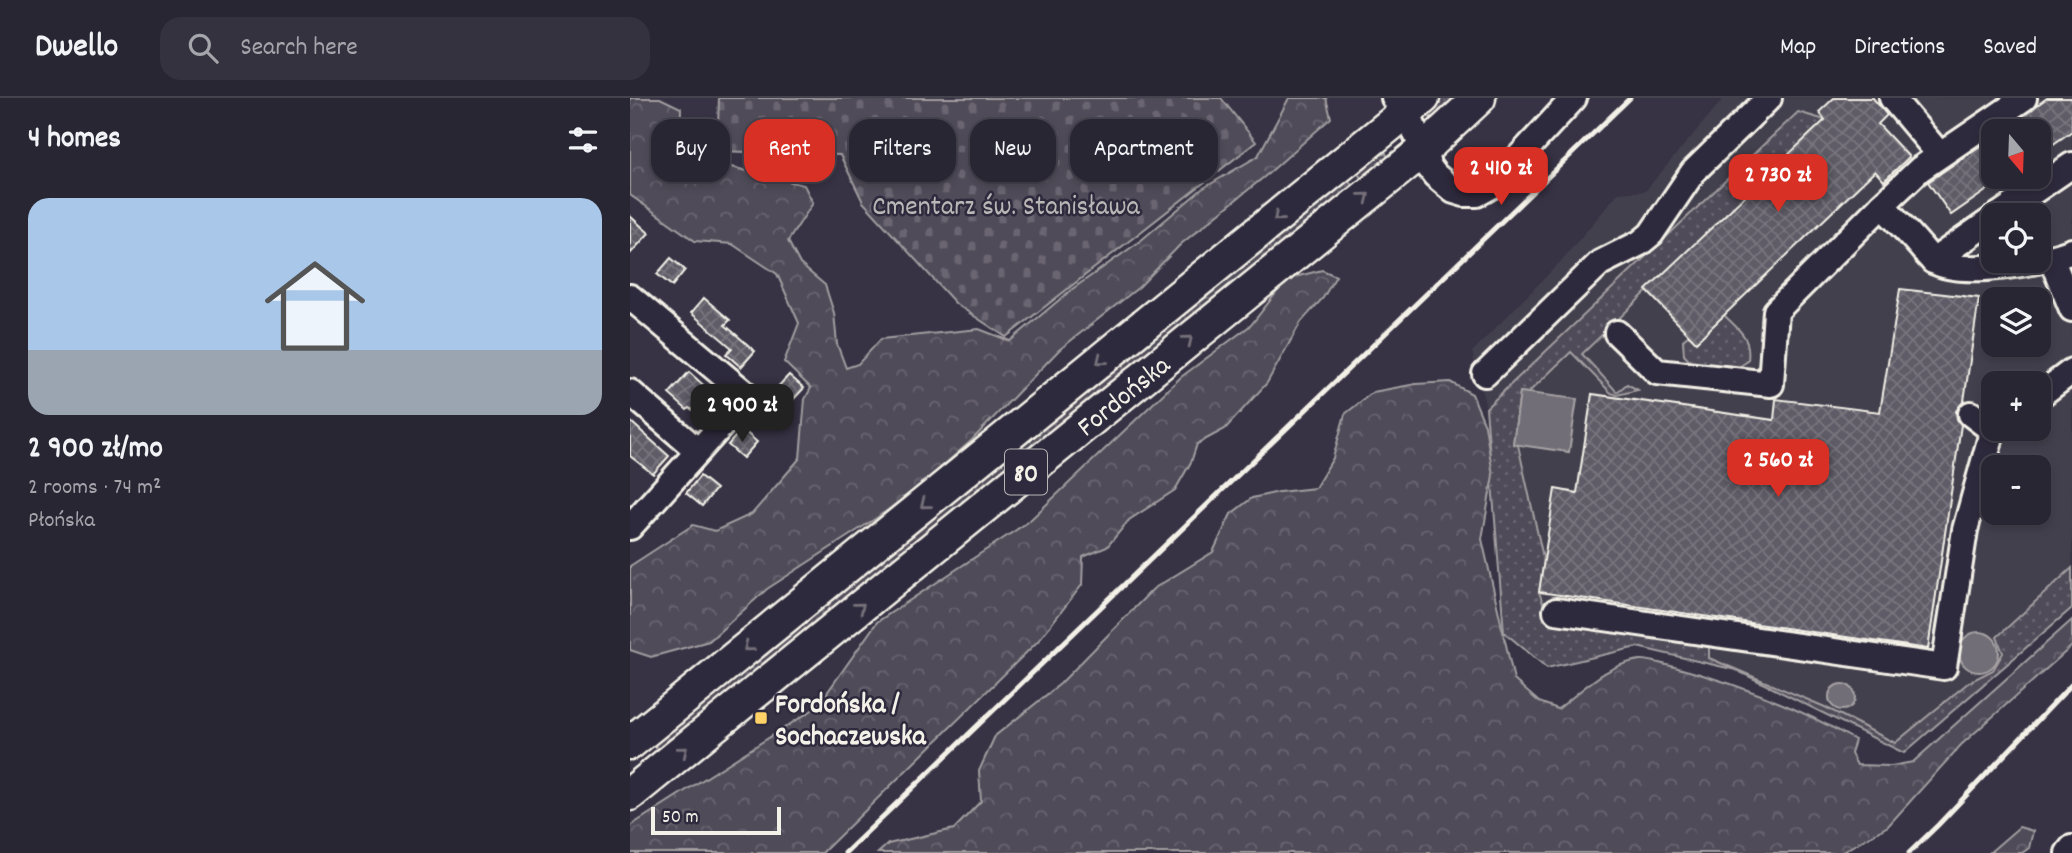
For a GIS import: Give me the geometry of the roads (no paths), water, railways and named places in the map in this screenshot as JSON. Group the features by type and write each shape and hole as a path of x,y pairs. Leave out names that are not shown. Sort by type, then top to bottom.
{"main road":[{"name":"Fordońska","path":"632,788 1422,151 1479,98"},
{"name":"Fordońska","path":"630,743 1408,103"}],"street":[{"path":"1408,103 1429,167 1454,191 1470,195 1485,191 1574,98"},
{"path":"1485,374 1600,263 1640,243 1651,234 1693,172 1769,98"},
{"path":"1892,98 1940,155"},
{"path":"1617,333 1657,372 1771,384 1776,311 1920,169 2024,98"},
{"path":"2017,203 2072,165"},
{"path":"1882,205 1933,261 1976,267 2011,265 2061,254 2072,309"},
{"path":"1933,261 1981,227"},
{"path":"630,297 748,396 630,527"},
{"path":"2051,387 2072,372"},
{"path":"630,393 698,451"},
{"path":"1971,414 1981,421"},
{"path":"1556,611 1944,667 1965,530 1990,441"},
{"path":"2068,853 2072,848"}],"railway":[{"path":"845,853 1630,98"},
{"path":"1909,853 2072,684"}],"place":[{"name":"Fordońska / Sochaczewska","path":"761,718"}],"park label":[{"name":"Cmentarz św. Stanisława","path":"1006,204"}]}
